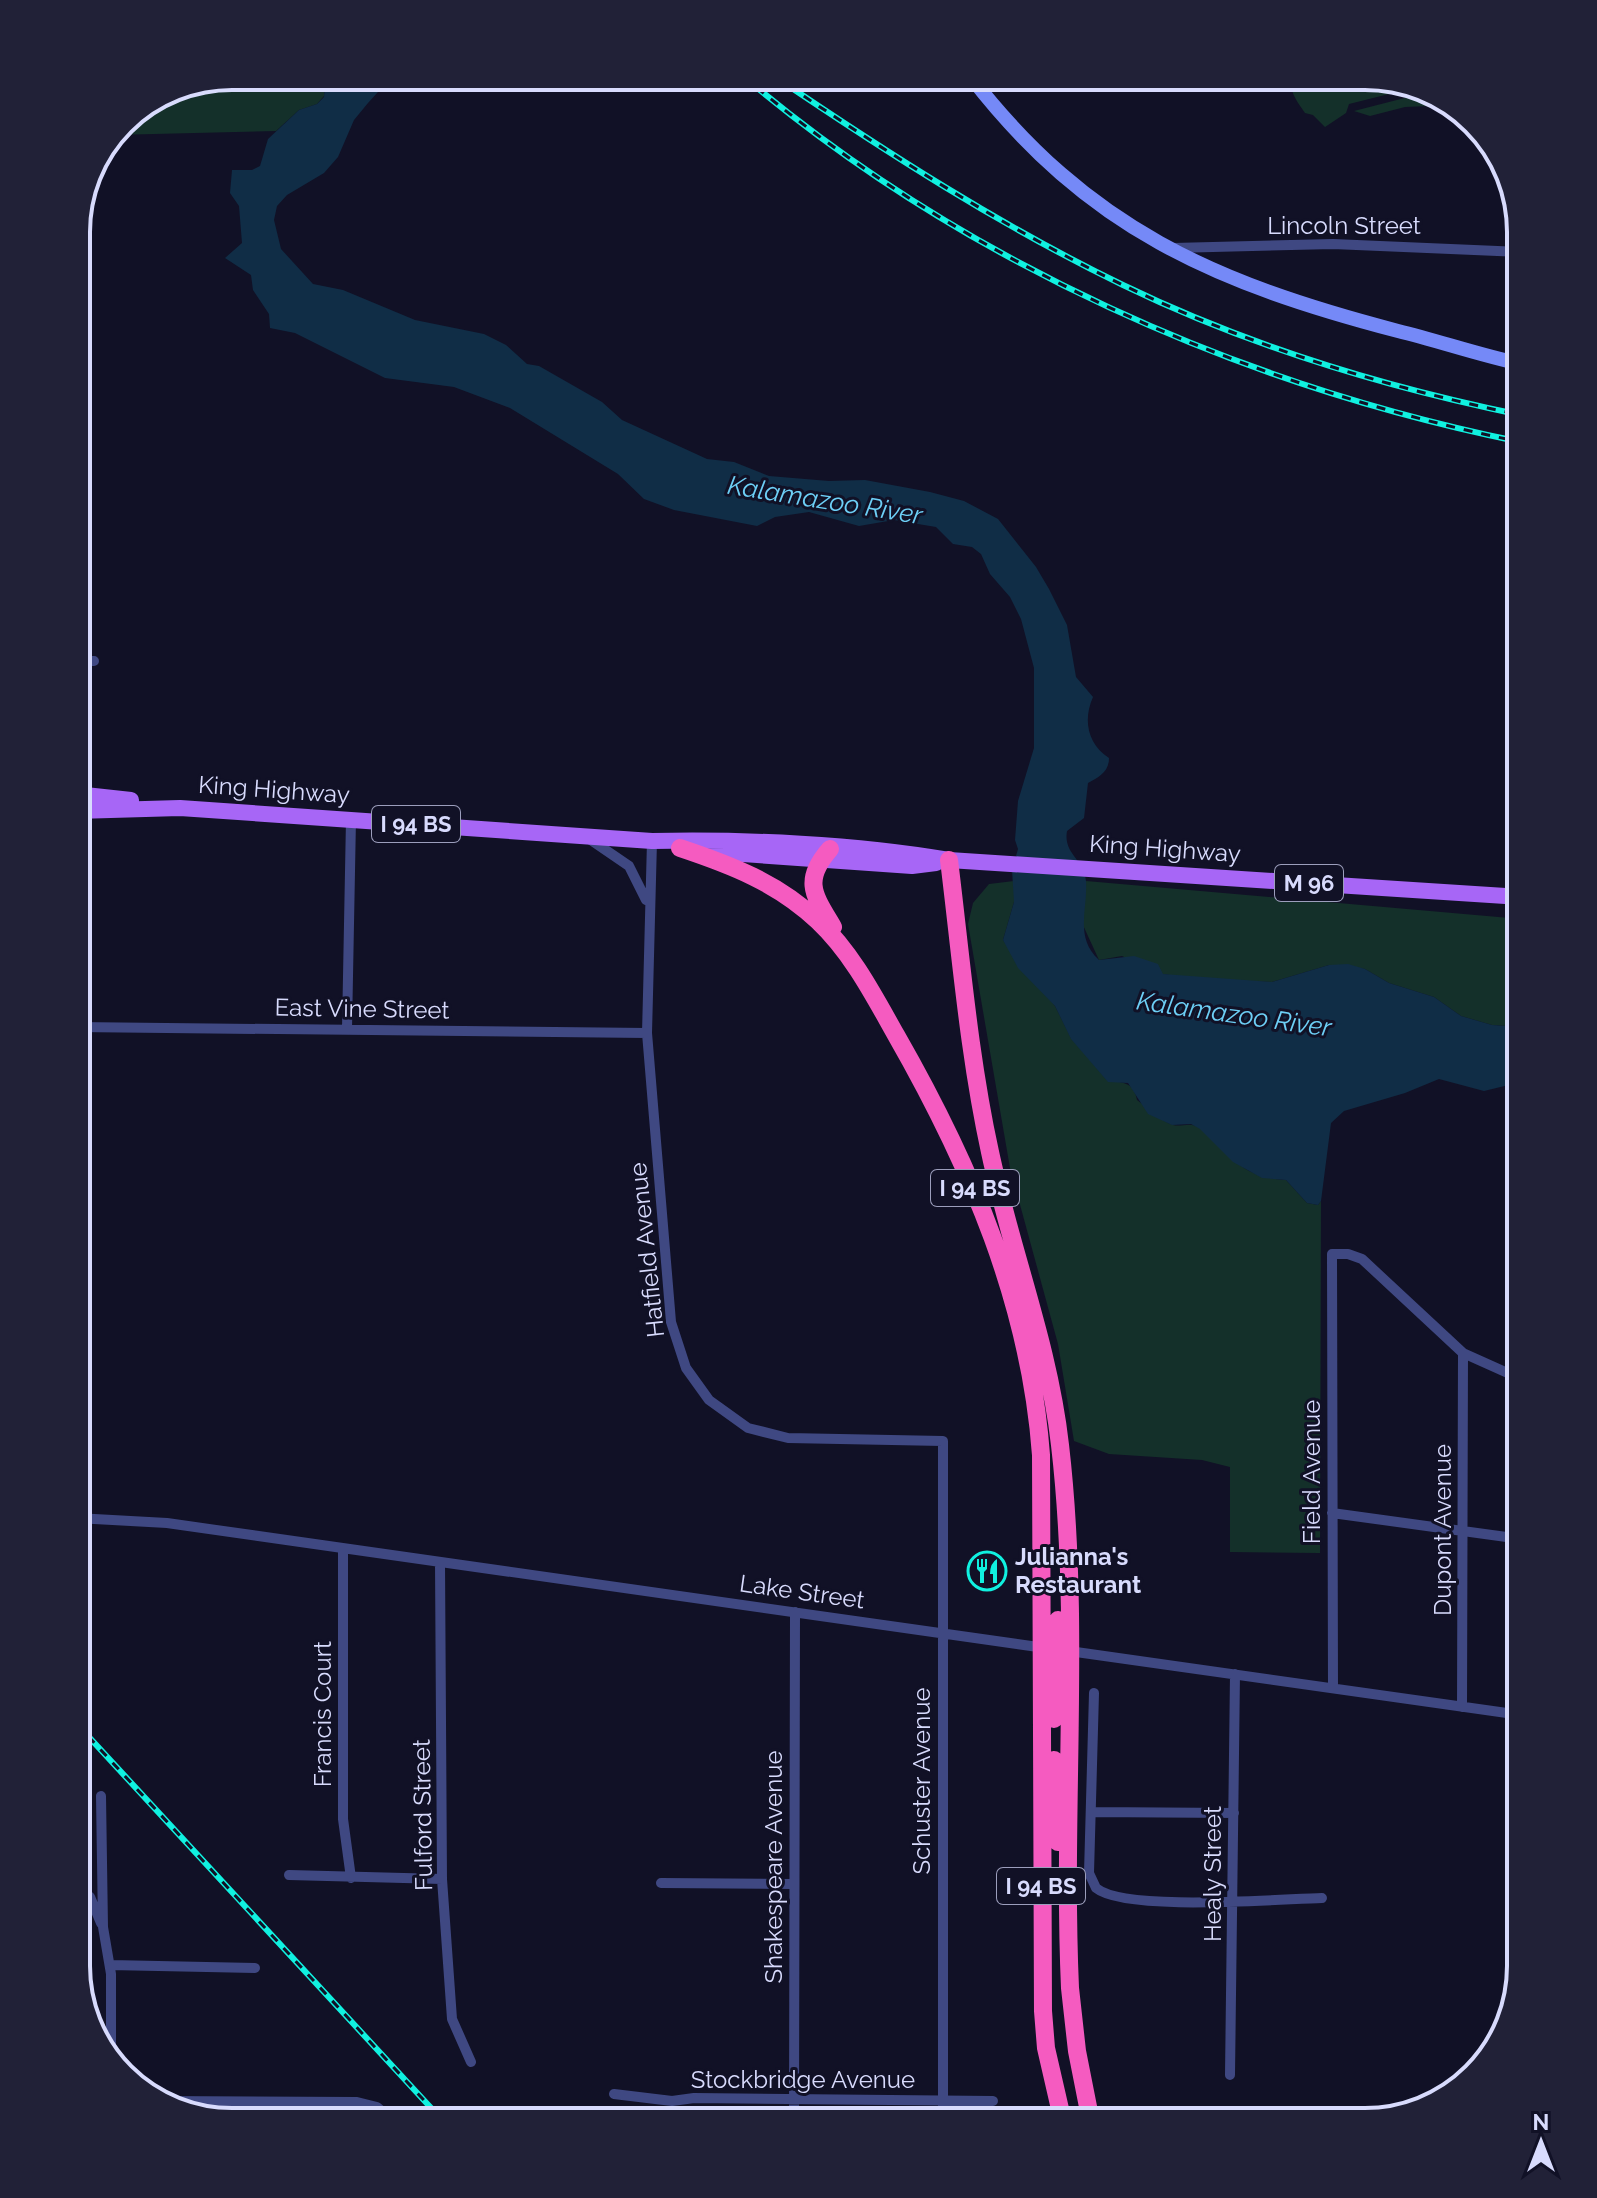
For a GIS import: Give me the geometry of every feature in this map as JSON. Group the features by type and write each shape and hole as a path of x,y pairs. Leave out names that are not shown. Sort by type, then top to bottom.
{"highway":[{"name":"I 94 BS","path":"680,848 739,868 779,891 819,922 856,966"},
{"name":"I 94 BS","path":"825,855 813,880 815,896 933,1099 982,1205 1023,1343 1041,1455 1057,1649 1054,1731 1056,1829 1061,1874 1068,1888 1072,2014 1089,2108"},
{"name":"I 94 BS","path":"949,860 969,1028 989,1150 1053,1396 1069,1541 1057,1649 1043,2011 1046,2048 1060,2108"}],"main road":[{"name":"King Highway","path":"90,796 180,808 652,841 718,840 825,855"},
{"name":"King Highway","path":"90,811 180,808"},
{"name":"King Highway","path":"652,841 680,848 825,855 910,853 949,860 1507,896"}],"street":[{"path":"982,90 1052,169 1111,214 1167,248 1257,289 1318,311 1507,360"},
{"name":"Lincoln Street","path":"1167,248 1333,244 1507,251"},
{"path":"347,1029 351,819"},
{"path":"582,836 615,853 629,866 638,879 648,907"},
{"name":"Hatfield Avenue","path":"652,841 647,1033 671,1322 679,1352 692,1379 709,1400 735,1421 767,1434 788,1438 943,1441"},
{"name":"East Vine Street","path":"90,1027 647,1033"},
{"name":"Field Avenue","path":"1333,1688 1332,1254 1348,1254 1362,1259 1463,1353"},
{"path":"1463,1353 1507,1373"},
{"name":"Dupont Avenue","path":"1462,1707 1463,1353"},
{"name":"Schuster Avenue","path":"943,1441 943,2108"},
{"path":"1332,1513 1507,1537"},
{"name":"Lake Street","path":"90,1519 167,1523 1507,1713"},
{"name":"Francis Court","path":"343,1549 343,1819 351,1878"},
{"name":"Fulford Street","path":"440,1563 442,1879 452,2019 471,2062"},
{"name":"Shakespeare Avenue","path":"795,1612 795,2108"},
{"name":"Healy Street","path":"1230,2075 1235,1674"},
{"path":"1094,1693 1089,1873 1092,1884 1101,1893 1147,1900 1322,1898"},
{"path":"101,1796 103,1927 110,1965 111,2040"},
{"path":"1092,1812 1234,1813"},
{"path":"289,1875 442,1879"},
{"path":"661,1883 793,1884"},
{"path":"90,1897 103,1927"},
{"path":"110,1965 255,1968"},
{"name":"Stockbridge Avenue","path":"614,2094 672,2101 694,2098 993,2101"},
{"path":"189,2101 340,2100 376,2108"},
{"path":"670,2108 672,2101"}],"green space":[{"path":"232,90 325,90 317,104 299,110 276,131 129,135 153,114 195,95"},
{"path":"1375,90 1393,93 1349,104 1346,113 1325,127 1313,115 1305,113 1292,91"},
{"path":"1408,97 1430,106 1405,107 1370,116 1354,111"},
{"path":"1014,881 1014,902 1003,940 1055,1006 1071,1038 1108,1081 1131,1087 1137,1100 1159,1118 1176,1125 1198,1127 1244,1168 1268,1178 1286,1180 1307,1203 1318,1205 1321,1201 1320,1553 1230,1552 1230,1467 1202,1460 1109,1454 1074,1441 1058,1344 1010,1168 968,924 973,903 989,884"},
{"path":"1086,881 1507,918 1507,1026 1461,1016 1434,997 1389,983 1365,969 1329,965 1272,982 1207,980 1162,974 1122,956 1099,960 1082,923"}],"water":[{"name":"Kalamazoo River","path":"325,90 382,90 354,120 338,157 324,173 287,195 277,206 274,220 281,249 313,284 343,290 415,320 484,334 506,345 527,364 539,366 602,402 622,420 707,459 734,462 769,476 829,481 865,480 930,492 964,501 998,519 1036,567 1067,625 1076,677 1093,697 1088,714 1089,730 1096,746 1109,758 1105,770 1088,783 1084,818 1067,831 1068,845 1082,867 1086,881 1084,932 1091,951 1099,960 1134,956 1158,964 1163,974 1272,982 1329,965 1348,964 1365,969 1389,983 1434,997 1461,1016 1507,1026 1507,1085 1484,1091 1439,1079 1405,1093 1344,1111 1331,1123 1318,1205 1307,1203 1286,1180 1262,1178 1233,1162 1191,1124 1172,1125 1148,1114 1128,1083 1108,1082 1071,1039 1055,1006 1018,968 1003,940 1014,902 1012,870 1018,849 1015,840 1018,801 1034,748 1034,668 1021,619 1010,597 990,574 981,554 972,547 953,544 936,527 894,520 859,526 809,512 775,517 757,526 674,510 644,499 618,474 510,408 454,387 385,378 295,333 270,328 269,314 253,290 251,275 225,258 242,243 239,206 230,193 232,170 252,170 260,166 268,139 299,110 317,104 324,97"}],"railway":[{"path":"761,90 828,143 918,204 1012,259 1109,307 1209,350 1312,387 1416,418 1507,439"},
{"path":"795,90 988,213 1078,262 1171,307 1268,346 1368,378 1507,412"},
{"path":"90,1738 431,2108"}],"place":[{"name":"Julianna's Restaurant","path":"987,1571"}]}
